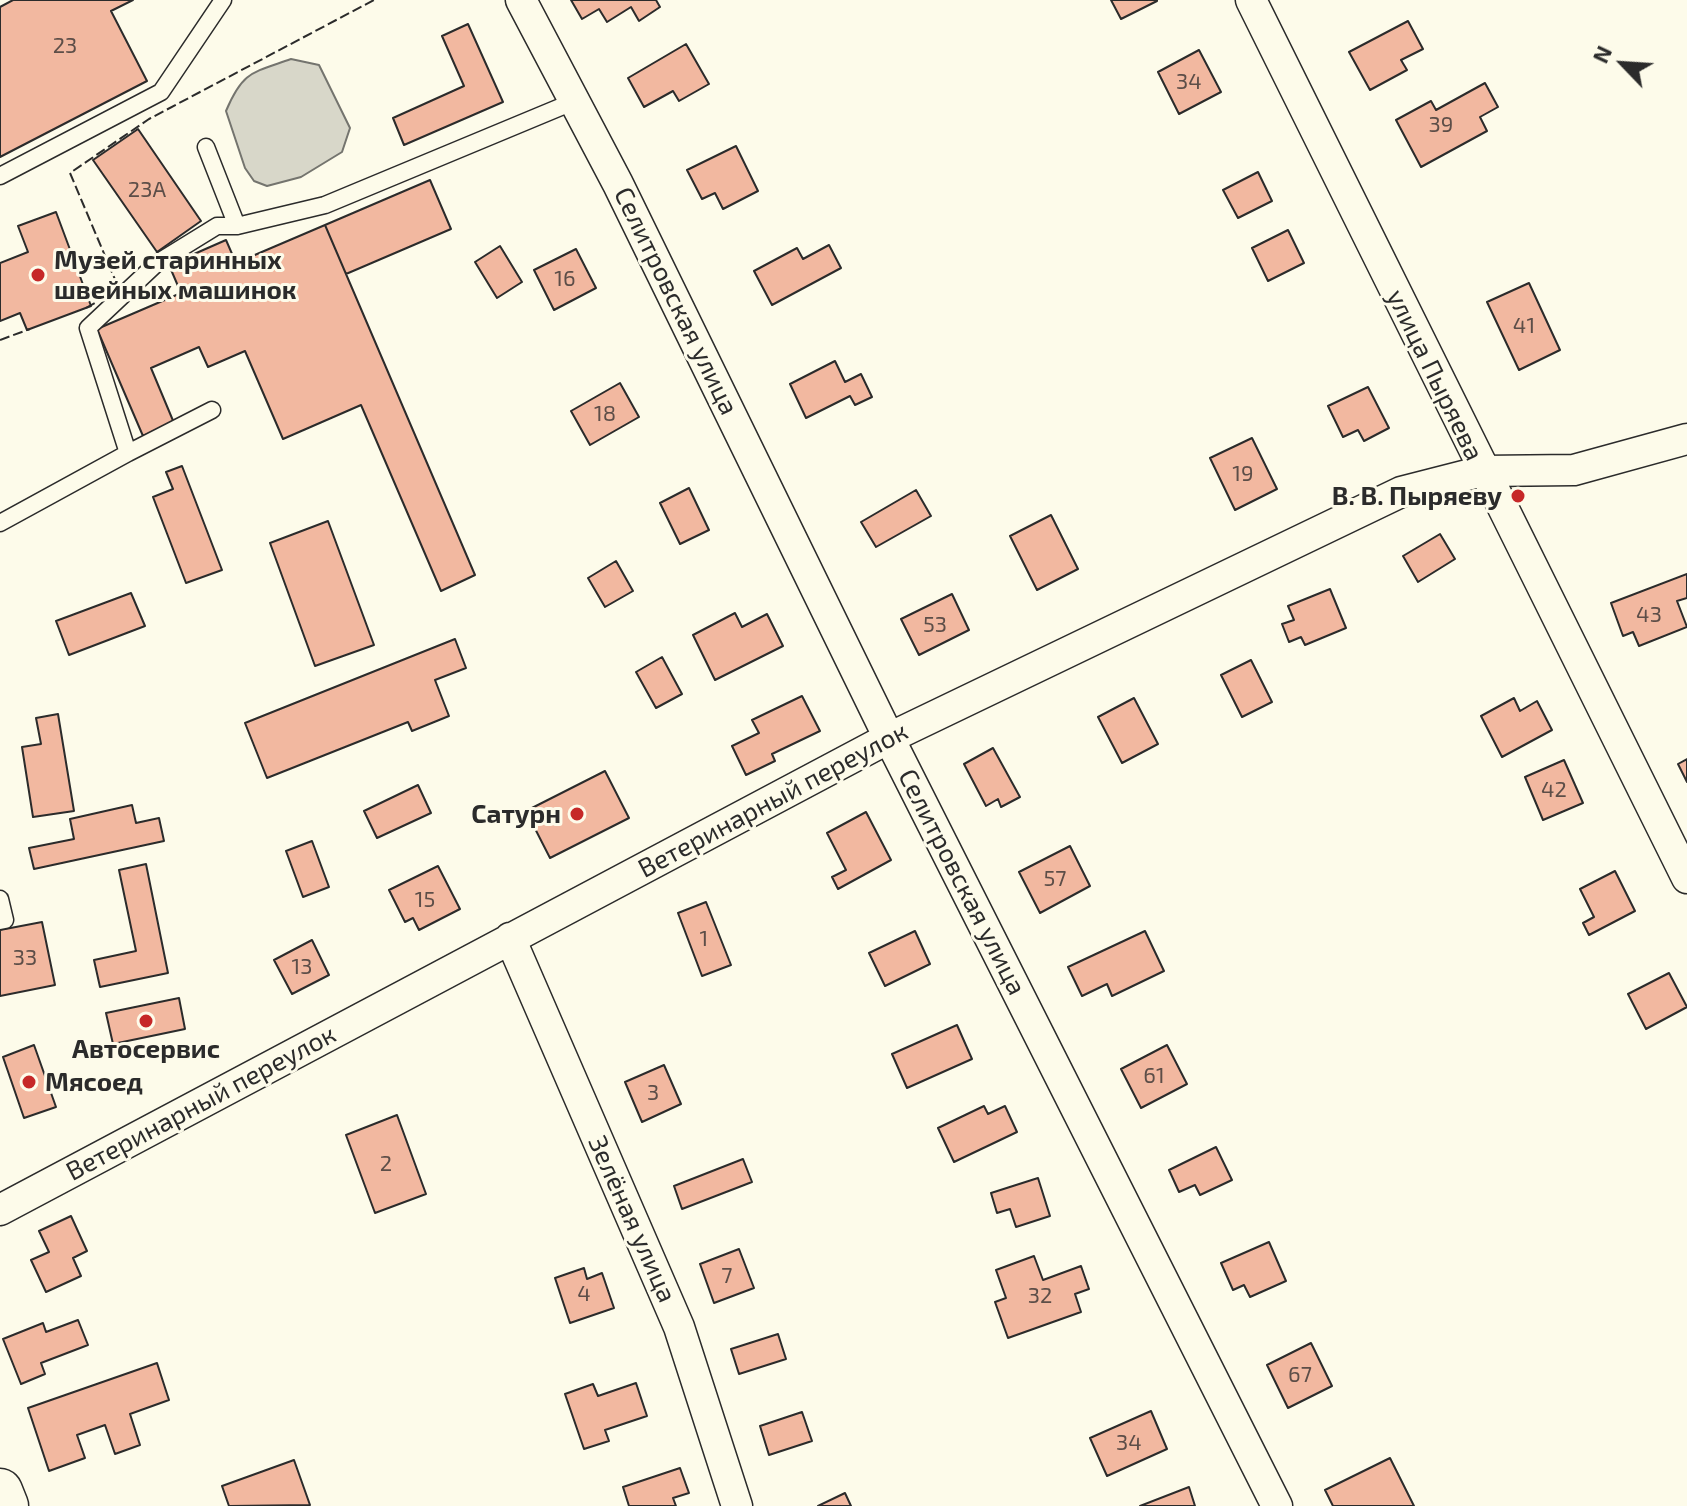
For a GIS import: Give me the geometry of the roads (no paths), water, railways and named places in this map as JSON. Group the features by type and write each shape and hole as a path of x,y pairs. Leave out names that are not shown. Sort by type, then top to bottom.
{"main road":[{"path":"0,1491 6,1506"}],"street":[{"name":"Селитровская улица","path":"521,0 618,184 889,738 1277,1506"},
{"name":"улица Пыряева","path":"1251,0 1687,878"},
{"name":"Ветеринарный переулок","path":"0,1210 889,738 1401,492 1483,471 1574,470 1687,439"},
{"name":"Зелёная улица","path":"510,938 679,1327 737,1506"}],"lane":[{"path":"0,176 161,92 223,0"},
{"path":"128,453 88,328 157,263 217,226 237,226 325,205 575,101"},
{"path":"206,147 237,226"},
{"path":"0,523 212,410"},
{"path":"0,899 5,920 0,921"}],"place":[{"name":"Музей старинных швейных машинок","path":"38,275"},
{"name":"В. В. Пыряеву","path":"1518,496"},
{"name":"Сатурн","path":"577,814"},
{"name":"Автосервис","path":"146,1021"},
{"name":"Мясоед","path":"29,1082"}]}
